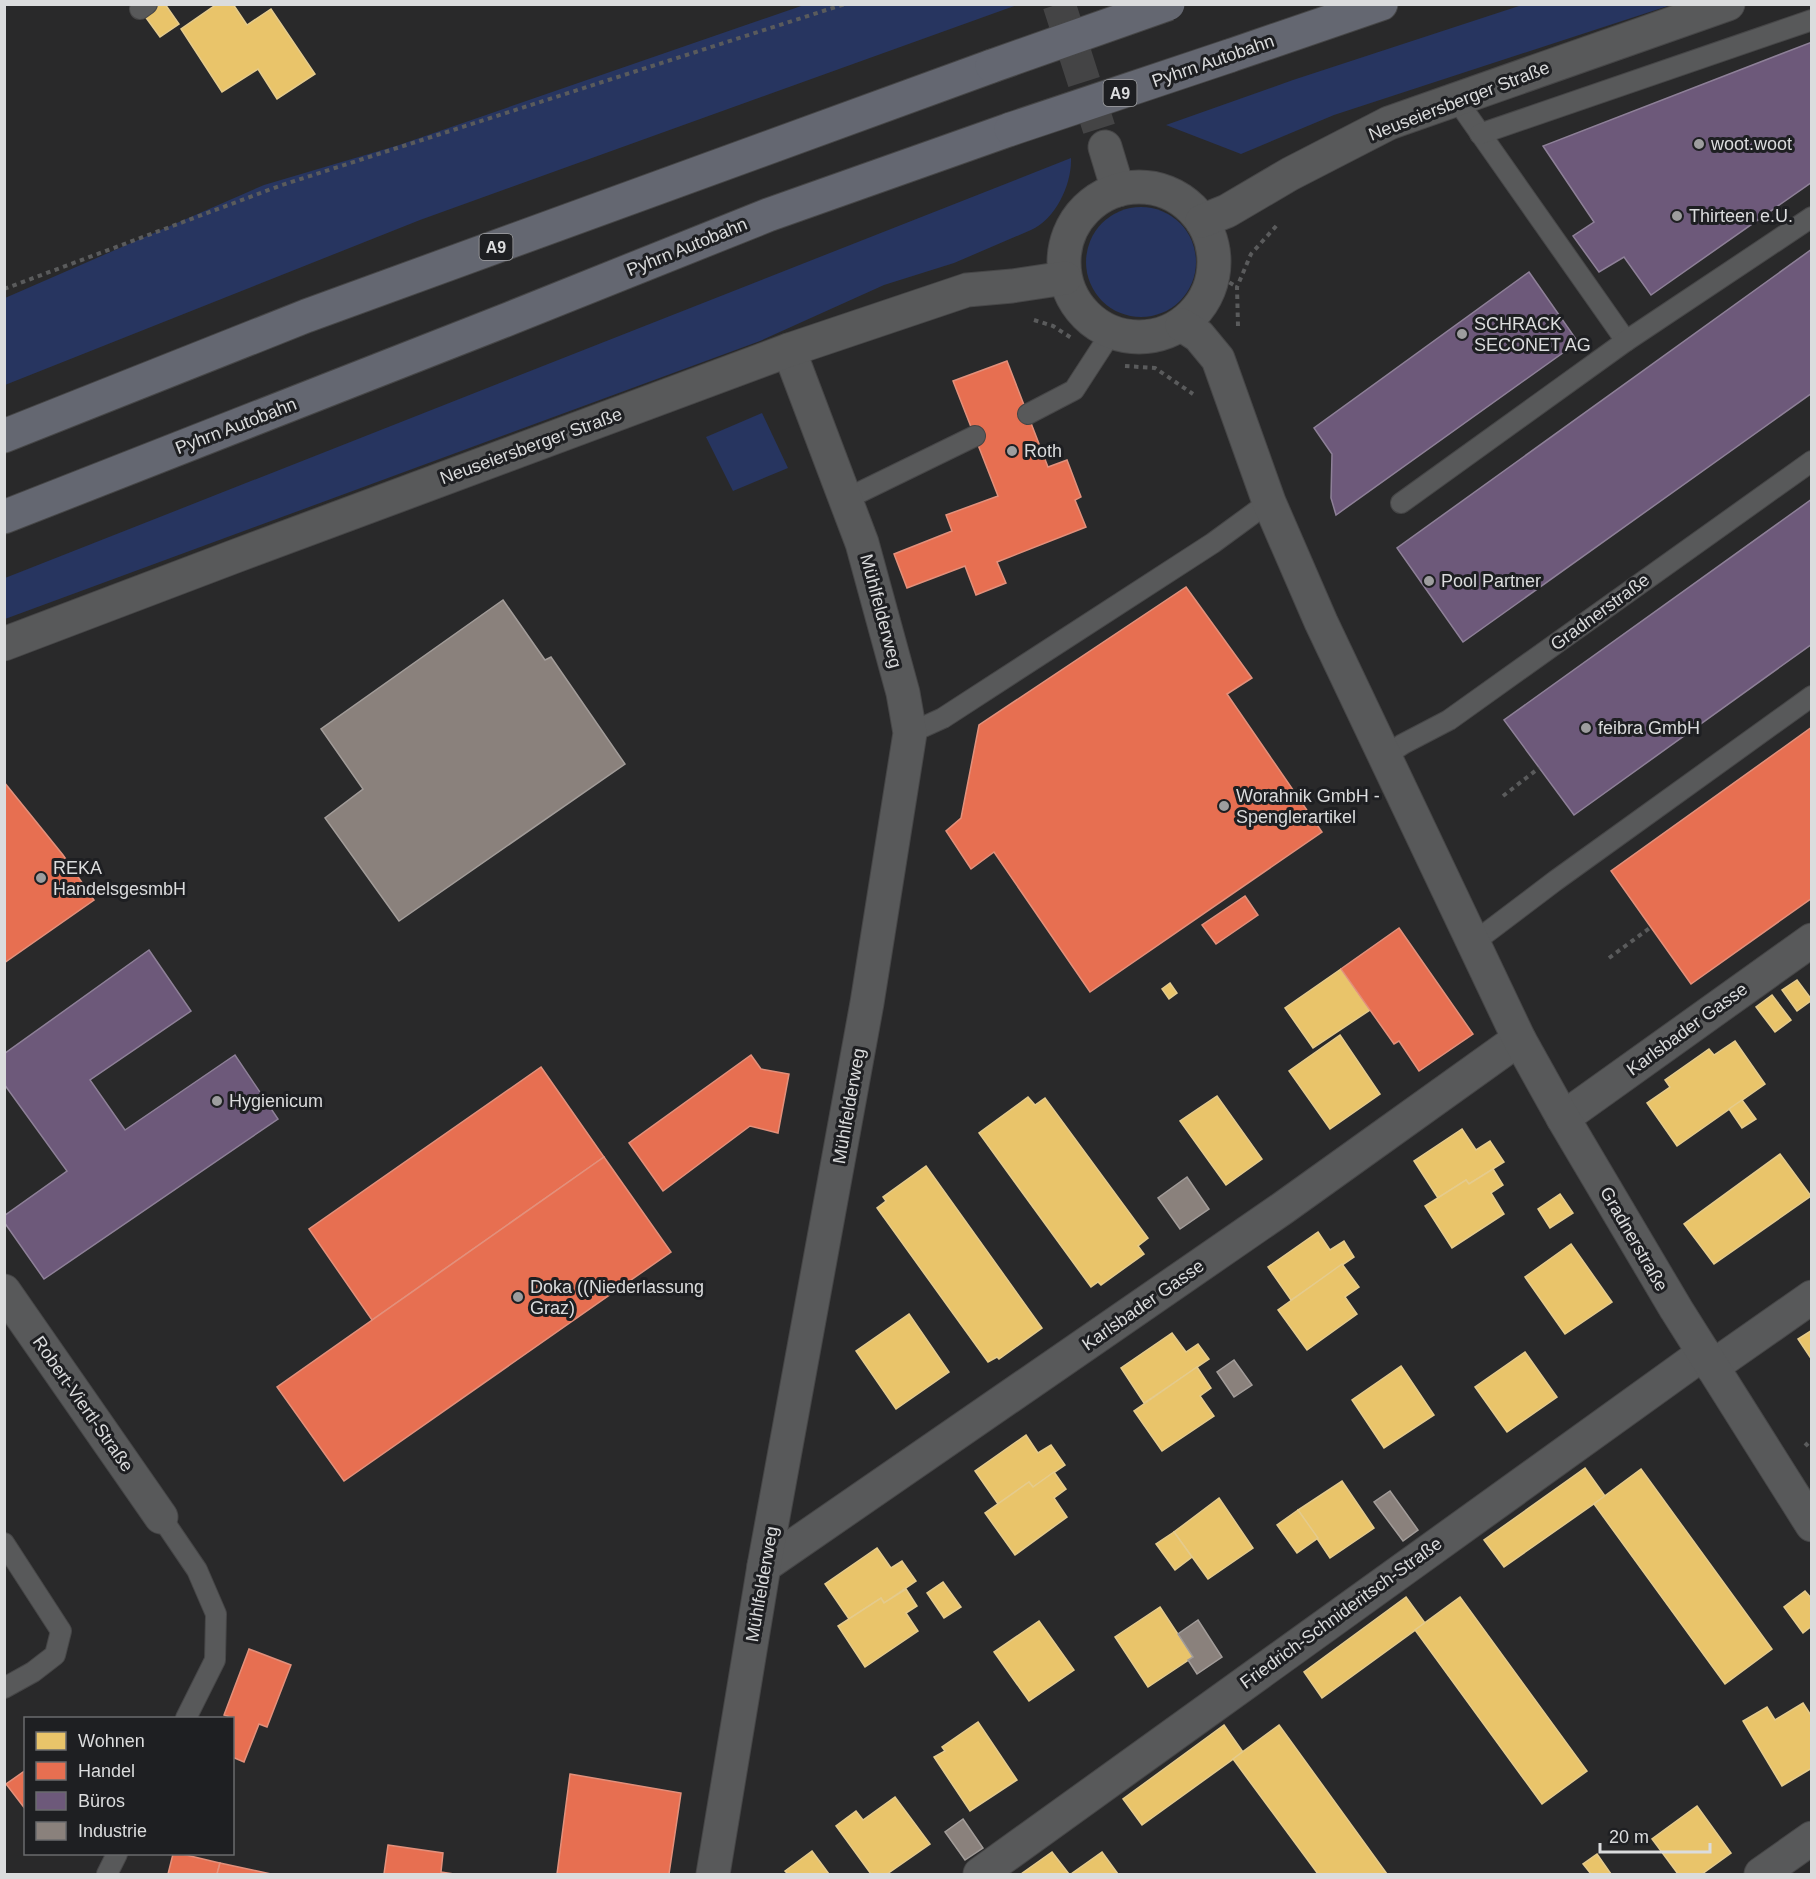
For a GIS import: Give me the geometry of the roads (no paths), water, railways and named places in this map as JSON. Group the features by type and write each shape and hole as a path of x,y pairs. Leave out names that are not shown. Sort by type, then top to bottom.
{"highway":[{"name":"A9","path":"4,436 306,316 1168,4"},
{"name":"Pyhrn Autobahn","path":"4,517 522,314 768,214 1381,4"}],"street":[{"name":"Neuseiersberger Straße","path":"1202,221 1227,212 1290,174 1389,123 1728,4"},
{"path":"1105,147 1118,190"},
{"path":"1146,187 1172,194 1194,211 1202,221 1225,280 1211,285 1203,302 1182,325 1147,338 1123,336 1100,327 1074,301 1065,278 1063,265 1067,240 1078,218 1096,200 1118,190 1146,187"},
{"name":"Neuseiersberger Straße","path":"4,644 255,548 789,350 967,290 1065,278"},
{"name":"Gradnerstraße","path":"1182,325 1198,336 1218,359 1269,502 1321,622 1519,1039 1676,1309 1812,1525"},
{"name":"Mühlfelderweg","path":"713,1875 764,1566 867,1003 910,733 903,693 862,543 789,350"},
{"name":"Karlsbader Gasse","path":"1563,1118 1812,940"},
{"name":"Karlsbader Gasse","path":"764,1566 1283,1208 1519,1039"},
{"name":"Robert-Viertl-Straße","path":"4,1291 161,1517"},
{"name":"Friedrich-Schnideritsch-Straße","path":"980,1875 1708,1360 1812,1297"},
{"path":"1761,1875 1812,1838"}],"lane":[{"path":"1480,134 1812,20"},
{"path":"1456,99 1626,341"},
{"path":"1401,503 1626,341 1812,217"},
{"path":"1028,414 1074,390 1111,333"},
{"path":"846,499 975,436"},
{"name":"Gradnerstraße","path":"1385,756 1449,720 1812,461"},
{"path":"910,733 943,718 973,699 1214,543 1269,502"},
{"path":"1473,943 1555,881 1812,696"},
{"path":"161,1517 197,1570 216,1614 215,1660 187,1717"},
{"path":"4,1543 61,1631 55,1655 33,1672 4,1688"},
{"path":"107,1875 117,1855"}],"tunnel":[{"path":"1059,4 1105,147"}],"place":[{"name":"woot.woot","path":"1699,144"},
{"name":"Thirteen e.U.","path":"1677,216"},
{"name":"SCHRACK SECONET AG","path":"1462,334"},
{"name":"Roth","path":"1012,451"},
{"name":"Pool Partner","path":"1429,581"},
{"name":"feibra GmbH","path":"1586,728"},
{"name":"Worahnik GmbH - Spenglerartikel","path":"1224,806"},
{"name":"REKA HandelsgesmbH","path":"41,878"},
{"name":"Hygienicum","path":"217,1101"},
{"name":"Doka ((Niederlassung Graz)","path":"518,1297"}]}
